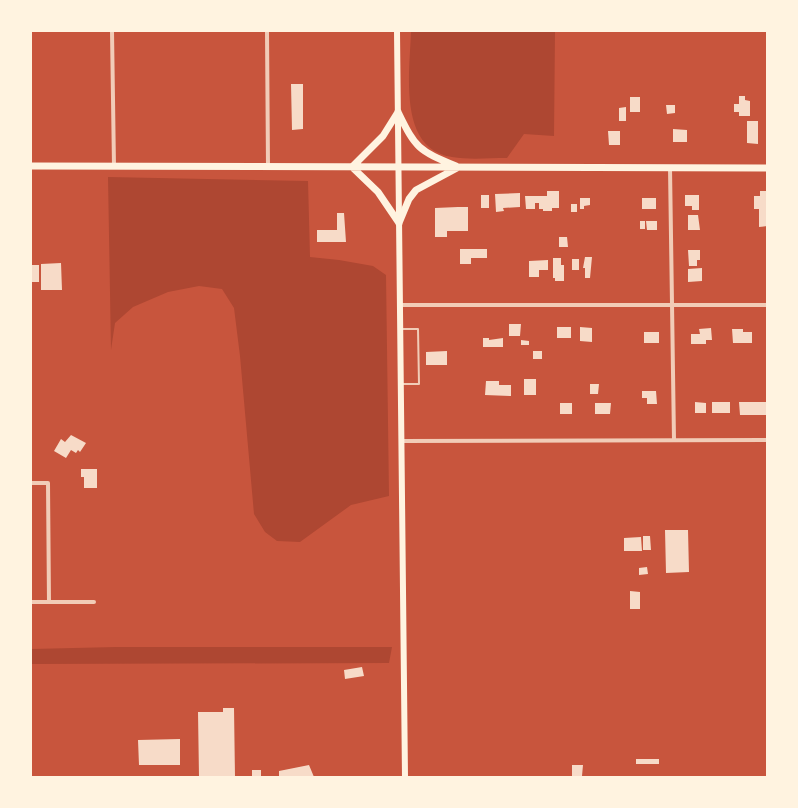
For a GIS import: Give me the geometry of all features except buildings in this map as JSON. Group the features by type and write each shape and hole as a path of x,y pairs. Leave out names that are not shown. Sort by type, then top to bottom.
{"main road":[{"path":"397,31 405,777"},
{"path":"352,167 383,136 398,112"},
{"path":"398,112 410,137 422,150 460,167"},
{"path":"31,166 114,168 398,166 767,168"},
{"path":"352,167 378,192 398,223"},
{"path":"398,223 416,190 460,167"}],"street":[{"path":"112,31 114,168"},
{"path":"267,31 268,168"},
{"path":"670,168 674,440"},
{"path":"399,305 767,305"},
{"path":"402,441 767,440"},
{"path":"31,483 48,483 49,602"},
{"path":"31,602 94,602"}],"lane":[{"path":"400,330 418,329 419,384 401,384"}],"shaded area":[{"path":"411,31 555,31 554,136 524,134 507,158 459,158 434,151 422,140 415,124 410,106 409,66"},
{"path":"108,177 308,181 310,257 373,266 386,275 389,496 351,505 300,542 277,541 265,532 254,514 240,356 234,308 222,289 199,286 168,292 133,307 115,323 111,350"},
{"path":"116,647 392,647 389,663 31,664 31,649"}]}
